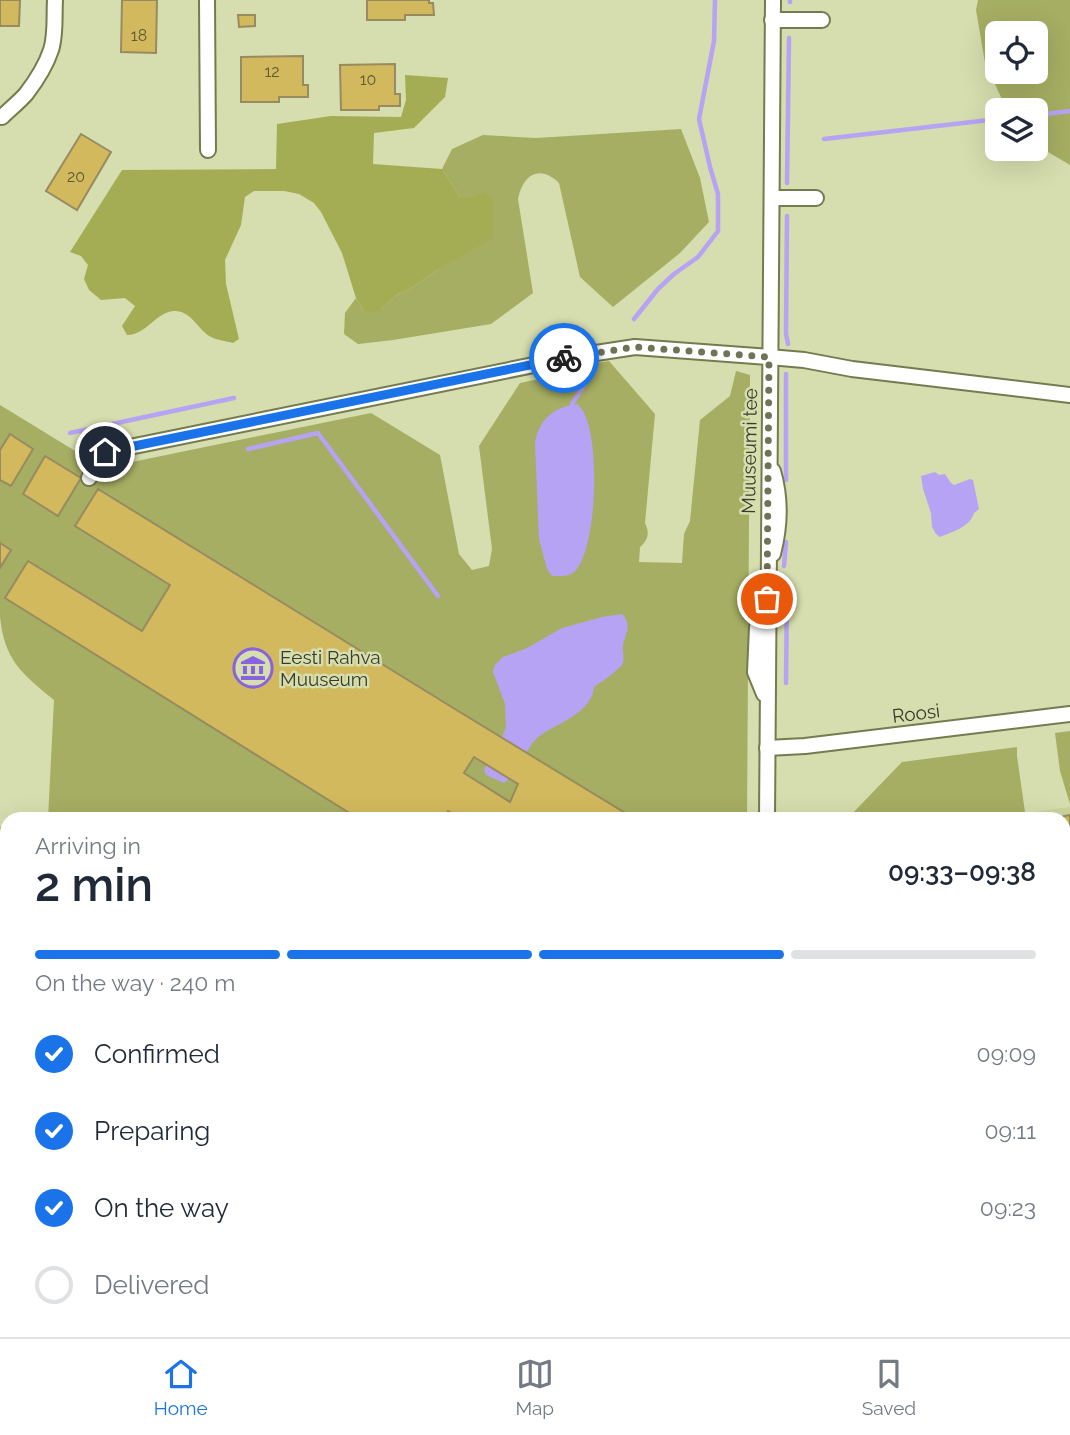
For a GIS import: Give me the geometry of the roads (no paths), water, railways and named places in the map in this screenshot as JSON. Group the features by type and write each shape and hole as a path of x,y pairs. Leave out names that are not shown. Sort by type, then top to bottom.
{"street":[{"path":"2,117 24,96 48,58 52,49 55,0"},
{"path":"207,0 208,150"},
{"name":"Muuseumi tee","path":"767,812 773,0"},
{"path":"772,20 822,20"},
{"path":"772,198 816,198"},
{"path":"89,478 105,452 583,355 635,347 804,360 852,369 1070,395"},
{"name":"Roosi","path":"766,748 805,746 1070,714"}],"waterway":[{"path":"634,319 658,289 698,257 718,231 718,194 699,119 714,41 715,0"},
{"path":"787,183 789,38"},
{"path":"1048,114 1070,111"},
{"path":"824,139 985,120"},
{"path":"787,216 788,344"},
{"path":"572,404 596,367"},
{"path":"786,374 786,480"},
{"path":"70,433 234,398"},
{"path":"248,449 318,433 438,596"},
{"path":"784,566 786,542"},
{"path":"786,683 787,589"}],"place":[{"name":"Eesti Rahva Muuseum","path":"253,668"}]}
